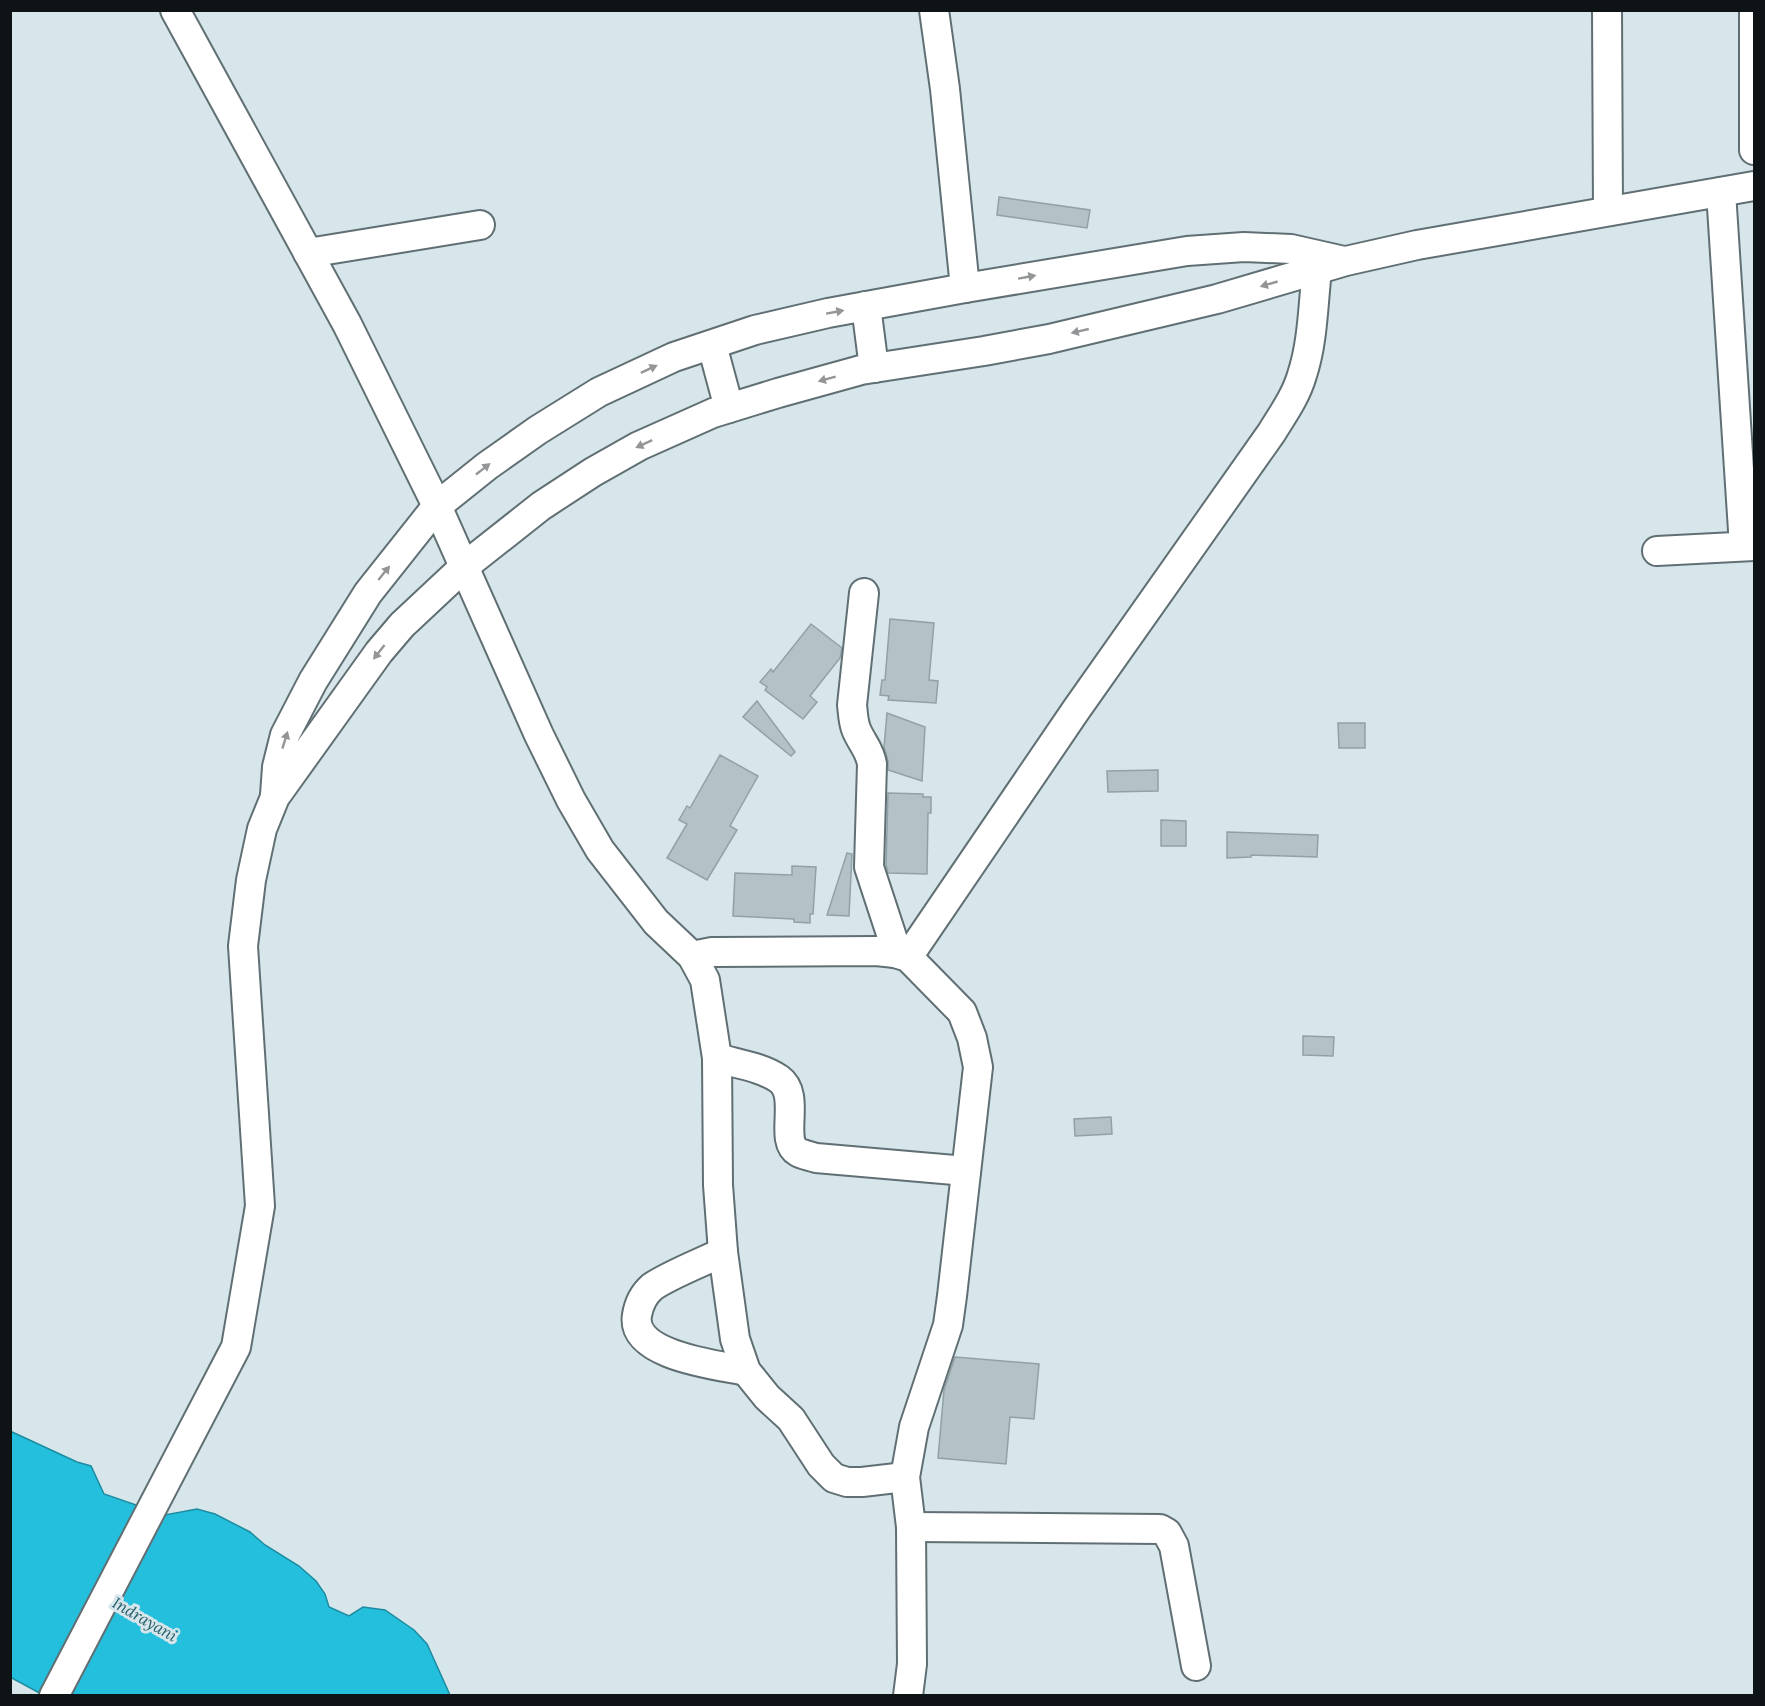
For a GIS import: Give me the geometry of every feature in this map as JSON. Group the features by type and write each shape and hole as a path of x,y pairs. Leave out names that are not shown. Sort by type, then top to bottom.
{"street":[{"path":"175,10 347,324 437,506 538,735 571,800 600,850 656,922 692,956 705,980 717,1058 718,1185 723,1252 735,1339 746,1371 767,1397 791,1419 821,1465 834,1478 847,1482 862,1482 906,1477"},
{"path":"934,10 945,89 965,288"},
{"path":"1608,10 1608,211"},
{"path":"1754,10 1755,150"},
{"path":"54,1695 236,1347 260,1206 243,946 251,880 262,829 275,797 379,652 402,625 465,566 541,506 593,472 639,446 713,413 778,393 874,368 1049,339 1217,299 1346,261 1417,245 1755,186"},
{"path":"1657,551 1749,546 1721,192"},
{"path":"308,253 480,225"},
{"path":"275,797 278,767 285,735 313,681 368,593 437,506 529,436 599,392 674,357 755,330 828,313 965,288 1187,251 1244,247 1291,249 1346,261"},
{"path":"902,955 1272,432 1302,376 1308,351 1317,270"},
{"path":"866,306 874,368"},
{"path":"712,345 729,408"},
{"path":"864,593 852,705 855,726 868,748 872,764 869,867 894,943 902,955 962,1012 972,1038 978,1067 948,1325 914,1427 906,1477 911,1527 912,1664 908,1695"},
{"path":"692,956 712,952 876,951 902,955"},
{"path":"717,1058 768,1073 785,1085 789,1102 790,1138 793,1148 798,1152 825,1159 966,1171"},
{"path":"723,1252 654,1286 642,1296 636,1320 639,1333 656,1347 682,1358 746,1371"},
{"path":"911,1527 1160,1529 1167,1533 1174,1546 1196,1666"}],"water":[{"name":"Indrayani","path":"10,1431 77,1462 91,1466 104,1494 165,1515 197,1509 215,1514 250,1532 265,1545 299,1566 316,1581 325,1594 329,1607 349,1616 363,1607 385,1610 414,1630 427,1644 450,1695 45,1696 10,1677"}],"building":[{"path":"999,197 1090,210 1087,228 997,215"},
{"path":"890,619 934,623 929,680 938,681 936,703 888,700 889,696 880,695 882,680 885,680"},
{"path":"811,624 842,648 840,658 810,696 817,702 803,719 765,690 767,687 760,682 771,669 773,672"},
{"path":"757,701 795,752 791,756 743,717"},
{"path":"887,713 925,727 922,781 888,770 884,747"},
{"path":"1338,723 1365,723 1365,748 1339,748"},
{"path":"720,755 758,776 730,826 737,830 707,880 667,858 687,824 679,820 687,806 690,808"},
{"path":"1158,770 1158,791 1108,792 1107,771"},
{"path":"888,793 923,794 923,797 931,797 931,813 928,813 927,874 888,873 886,865"},
{"path":"1161,820 1186,821 1186,846 1161,846"},
{"path":"1227,832 1318,835 1317,857 1251,855 1251,857 1227,858"},
{"path":"847,853 852,854 849,916 827,915"},
{"path":"792,866 816,867 813,914 810,914 810,923 794,922 794,919 733,916 735,873 792,875"},
{"path":"1303,1036 1334,1037 1333,1056 1303,1055"},
{"path":"1111,1117 1112,1134 1075,1136 1074,1119"},
{"path":"955,1357 1039,1364 1034,1419 1010,1417 1006,1464 938,1458 944,1390"}]}
